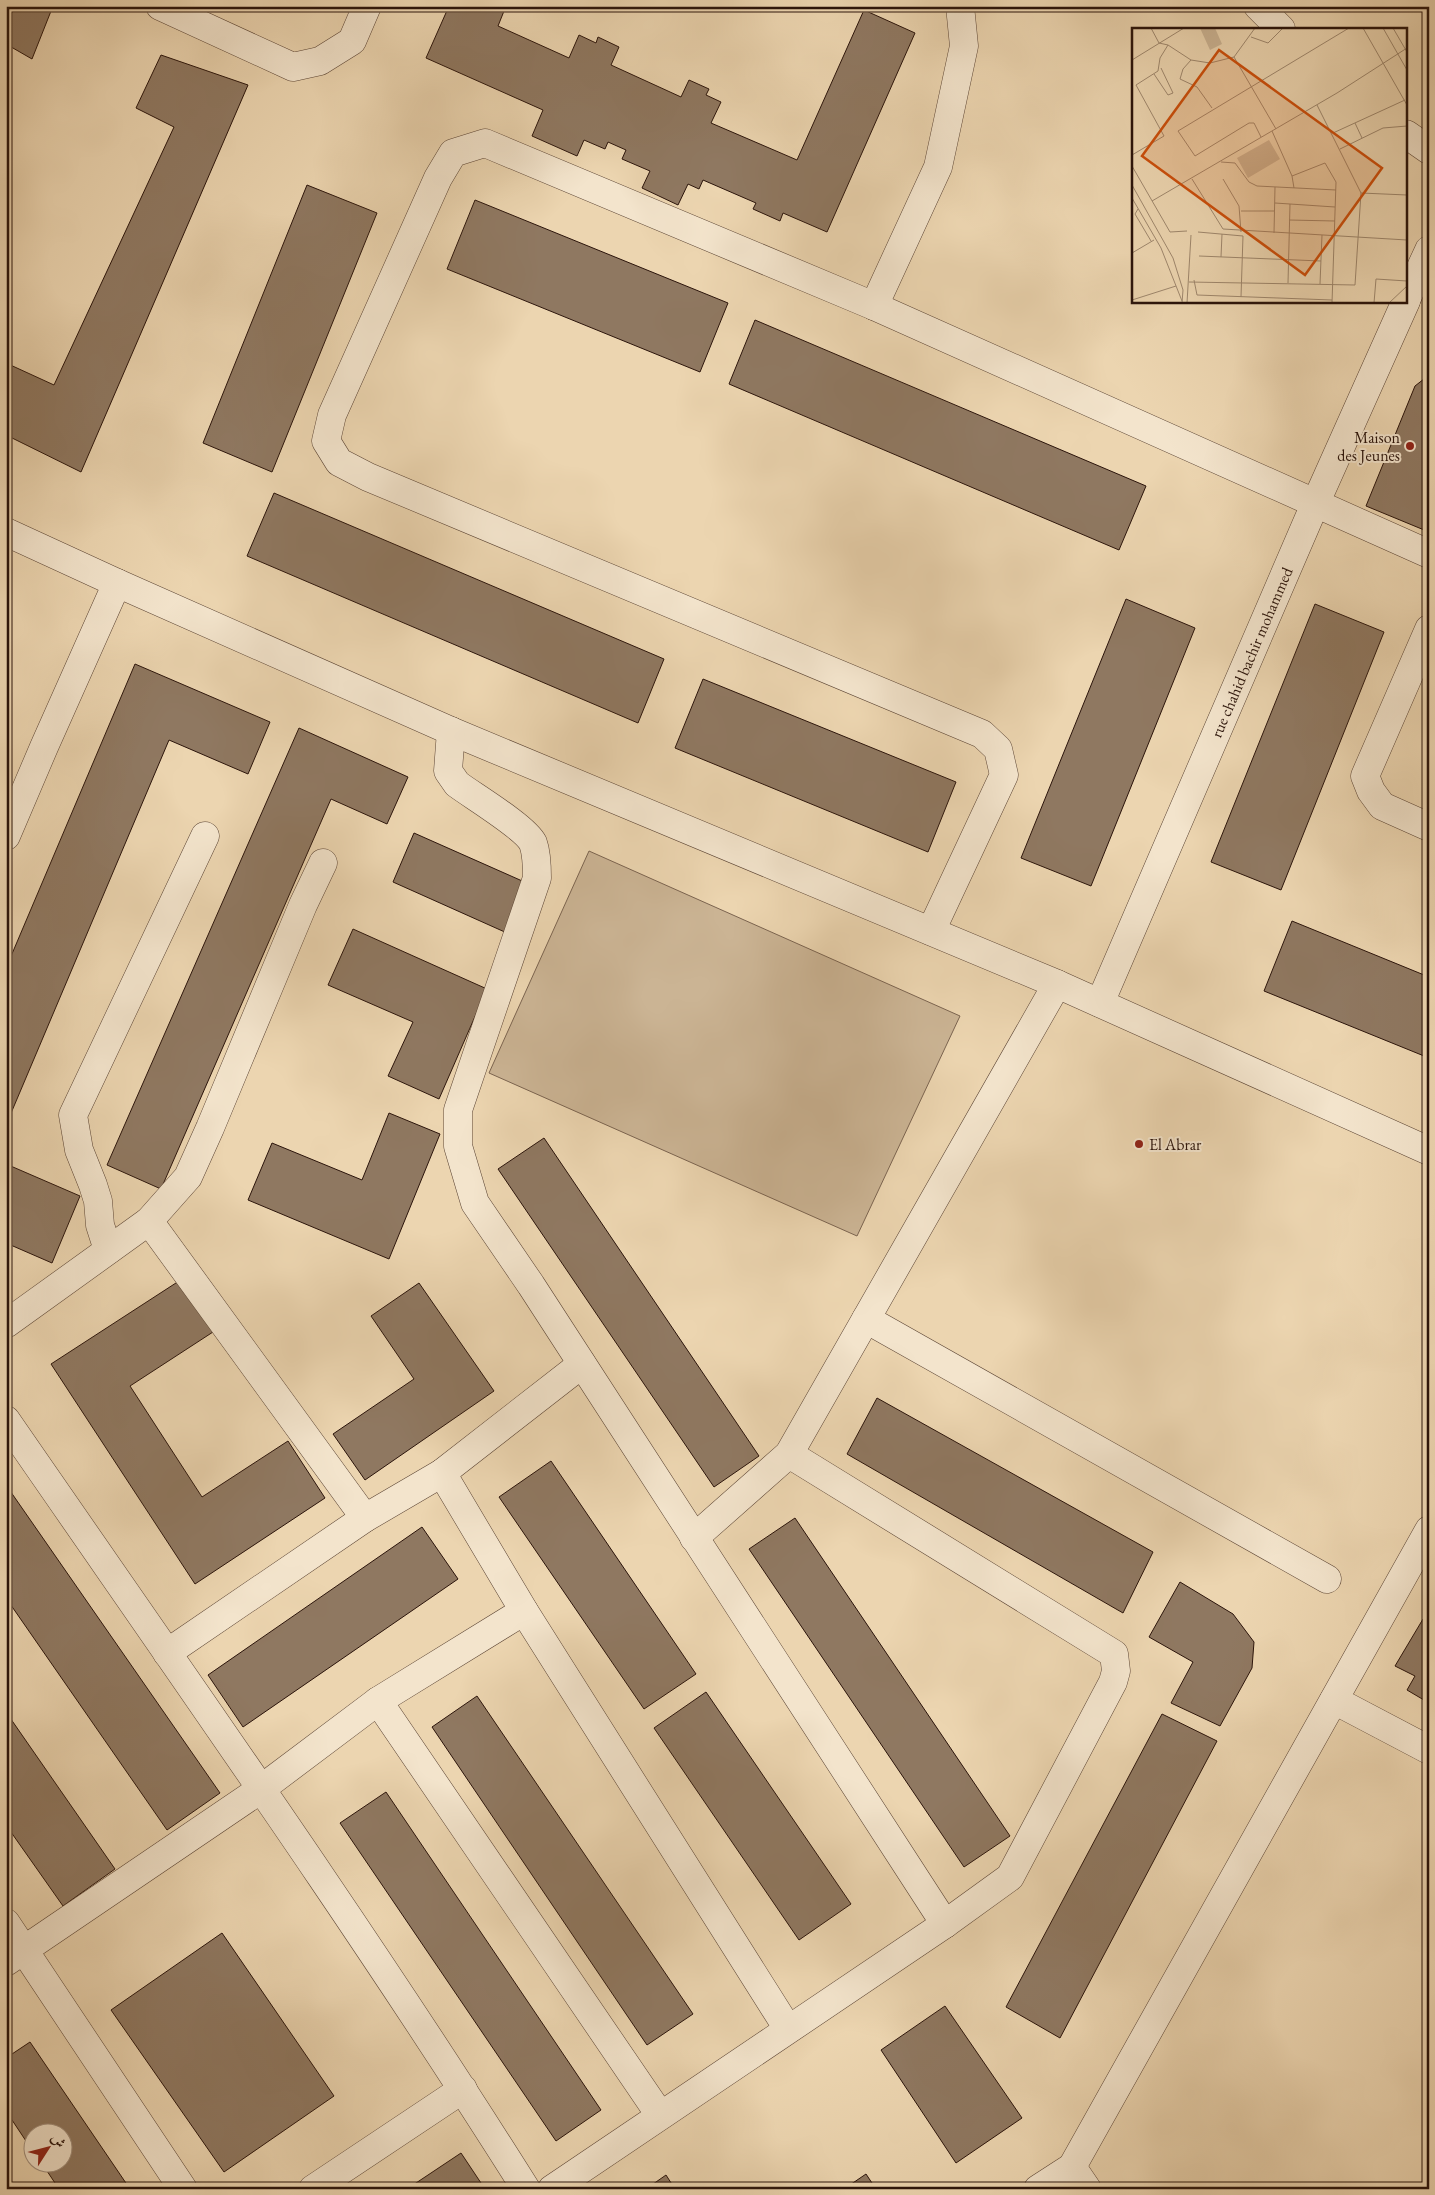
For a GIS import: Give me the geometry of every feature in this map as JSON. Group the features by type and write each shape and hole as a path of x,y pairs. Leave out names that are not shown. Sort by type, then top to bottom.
{"street":[{"path":"160,6 294,67 320,61 352,41 366,6"},
{"path":"874,306 938,167 964,46 960,6"},
{"path":"1258,6 1280,28"},
{"path":"1408,135 1429,150"},
{"path":"931,931 1004,775 998,749 982,734 368,477 339,462 326,441 332,415 438,178 453,153 485,142 874,306 1429,554"},
{"name":"rue chahid bachir mohammed","path":"1408,297 1429,250"},
{"name":"rue chahid bachir mohammed","path":"1100,1004 1315,504 1406,302"},
{"path":"6,532 451,731 1057,984 1429,1151"},
{"path":"6,836 117,583"},
{"path":"1429,629 1365,776 1371,791 1382,806 1429,827"},
{"path":"451,731 448,771 451,777 456,784 523,832 532,843 536,860 537,878 458,1110 458,1146 475,1203 582,1364 945,1924"},
{"path":"108,1250 100,1225 98,1201 79,1150 73,1115 205,836"},
{"path":"6,1324 149,1221 188,1177 303,905 323,863"},
{"path":"694,1538 789,1454 1057,984"},
{"path":"149,1221 365,1518"},
{"path":"866,1319 1327,1578"},
{"path":"167,1653 365,1518 442,1473 582,1364"},
{"path":"6,1420 260,1789 313,1862 463,2089 526,2189"},
{"path":"552,2189 945,1924 1010,1878 1113,1682 1116,1672 1114,1654 789,1454"},
{"path":"442,1473 524,1611 788,2029"},
{"path":"1038,2189 1079,2178 1334,1700 1428,1533"},
{"path":"15,1955 260,1789 378,1701 524,1611"},
{"path":"1334,1700 1429,1750"},
{"path":"378,1701 660,2115"},
{"path":"6,1923 15,1955 183,2189"},
{"path":"313,2189 463,2089"}],"shaded area":[{"path":"589,851 960,1016 857,1236 489,1073"}],"building":[{"path":"6,6 53,6 32,59 6,44"},
{"path":"449,6 506,6 498,26 569,58 579,35 596,43 598,37 619,47 611,65 681,97 689,80 709,89 706,95 721,102 711,123 797,160 864,10 915,33 827,232 783,213 780,221 753,209 756,203 703,180 699,189 688,184 678,205 642,188 650,171 622,159 626,150 608,142 605,149 584,140 577,156 532,136 543,110 426,58"},
{"path":"1102,6 1113,6 1104,11"},
{"path":"161,55 248,85 81,472 6,435 6,363 54,385 174,127 136,108"},
{"path":"307,185 377,213 272,472 203,443"},
{"path":"475,200 728,303 700,372 447,269"},
{"path":"755,320 1146,486 1119,550 729,384"},
{"name":"Maison des Jeunes","path":"1429,375 1429,532 1366,506 1415,386"},
{"path":"274,493 664,659 638,723 247,556"},
{"path":"1126,599 1195,628 1091,886 1021,858"},
{"path":"1315,604 1384,632 1281,890 1211,862"},
{"path":"135,664 270,722 248,774 169,740 6,1125 6,968"},
{"path":"703,679 956,782 928,852 675,748"},
{"path":"299,728 408,777 387,824 331,799 161,1189 107,1165"},
{"path":"414,833 529,884 507,933 393,882"},
{"path":"1292,921 1429,977 1429,1058 1264,991"},
{"path":"353,929 487,989 439,1099 388,1076 413,1022 328,985"},
{"path":"389,1113 440,1134 389,1259 248,1200 272,1143 362,1180"},
{"path":"544,1138 759,1456 714,1487 498,1169"},
{"path":"6,1164 80,1196 52,1263 6,1243"},
{"path":"179,1281 213,1332 130,1386 202,1497 288,1441 325,1498 195,1584 51,1364"},
{"path":"419,1283 494,1391 365,1480 333,1434 414,1379 371,1316"},
{"path":"877,1398 1153,1552 1123,1613 847,1454"},
{"path":"551,1461 696,1674 644,1709 499,1497"},
{"path":"6,1485 220,1793 167,1830 6,1598"},
{"path":"795,1518 1010,1836 964,1867 749,1549"},
{"path":"422,1527 458,1579 243,1727 208,1675"},
{"path":"1180,1582 1233,1614 1254,1642 1252,1668 1220,1726 1171,1703 1193,1662 1149,1637"},
{"path":"1423,1619 1429,1623 1429,1703 1407,1690 1415,1676 1395,1666"},
{"path":"706,1692 851,1904 799,1940 654,1728"},
{"path":"477,1696 693,2014 647,2045 432,1727"},
{"path":"6,1712 115,1869 63,1906 6,1825"},
{"path":"1162,1714 1217,1741 1060,2038 1006,2007"},
{"path":"386,1792 601,2110 556,2141 340,1823"},
{"path":"222,1933 334,2096 224,2172 111,2010"},
{"path":"945,2006 1022,2118 956,2163 881,2050"},
{"path":"30,2042 130,2189 59,2189 48,2172 72,2172 72,2122 22,2122 22,2135 6,2111 6,2058"},
{"path":"461,2153 485,2189 407,2189"},
{"path":"866,2174 876,2189 844,2189"},
{"path":"666,2175 675,2189 646,2189"}],"place":[{"name":"Maison des Jeunes","path":"1410,446"},
{"name":"El Abrar","path":"1139,1144"}]}
